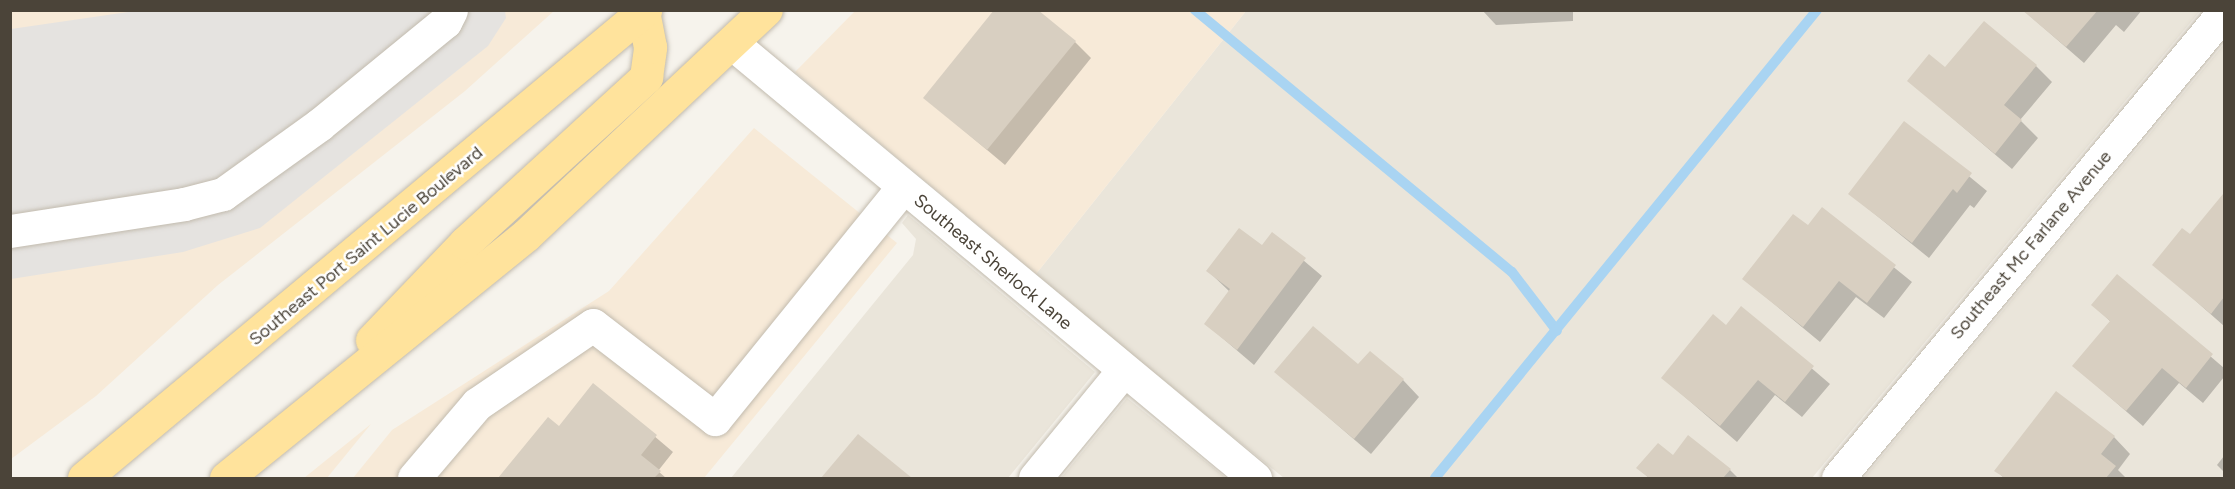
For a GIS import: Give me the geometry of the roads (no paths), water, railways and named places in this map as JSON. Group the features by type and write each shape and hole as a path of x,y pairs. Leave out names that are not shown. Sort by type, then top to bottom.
{"main road":[{"path":"733,44 735,10"},
{"path":"226,478 308,414 526,235 733,44 766,10"},
{"path":"308,414 385,325 465,243 646,77 650,47 643,11"},
{"name":"Southeast Port Saint Lucie Boulevard","path":"84,478 643,11"}],"street":[{"path":"10,231 184,204 223,194 319,125 445,22 451,10"},
{"name":"Southeast Mc Farlane Avenue","path":"1838,478 2224,12"},
{"name":"Southeast Sherlock Lane","path":"733,44 1123,371 1255,478"},
{"path":"414,478 477,404 593,325 715,419 903,187"},
{"path":"1035,478 1123,371"}],"waterway":[{"path":"1195,10 1512,272 1557,331"},
{"path":"1435,478 1817,10"}]}
